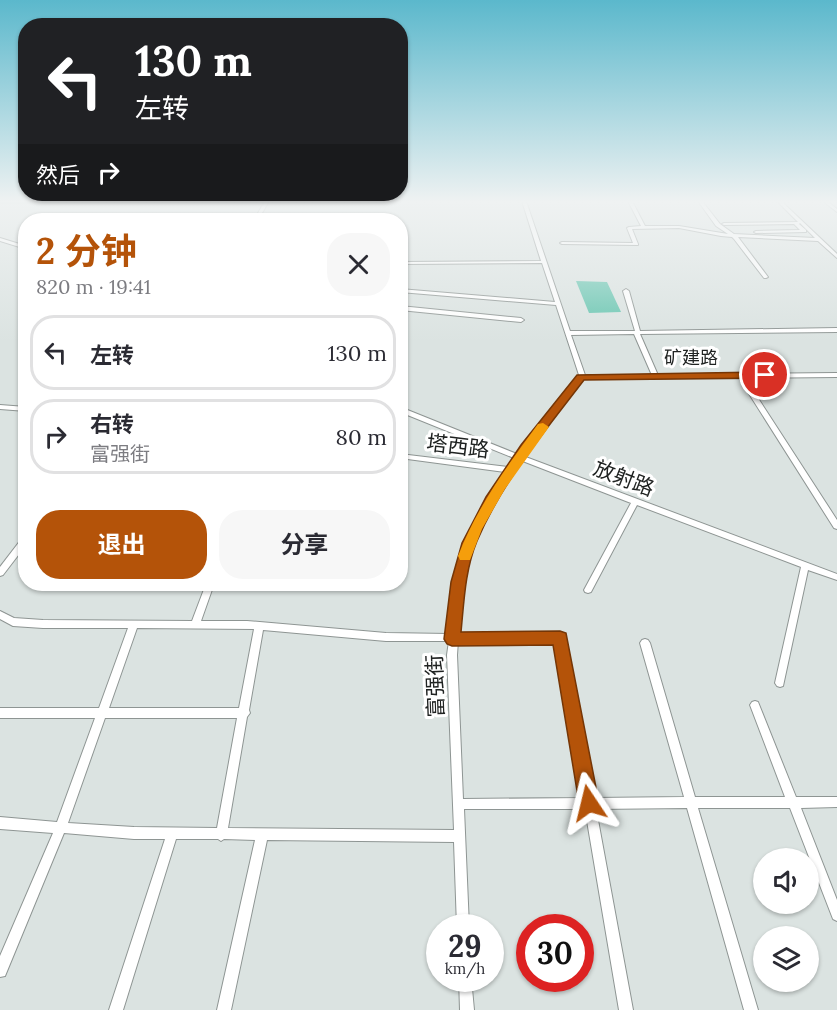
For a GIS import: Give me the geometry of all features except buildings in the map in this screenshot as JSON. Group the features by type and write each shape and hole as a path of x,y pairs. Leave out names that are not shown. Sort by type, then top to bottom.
{"street":[{"path":"539,248 581,375"},
{"path":"742,248 766,278"},
{"path":"408,262 544,262"},
{"path":"408,291 559,304"},
{"path":"626,291 637,332 654,373"},
{"path":"408,309 521,320"},
{"path":"569,333 837,330"},
{"name":"矿建路","path":"581,375 837,373"},
{"name":"矿建路","path":"581,375 741,376 837,373"},
{"name":"富强街","path":"463,914 452,639 456,592 469,543 483,514 519,457 581,375"},
{"path":"741,376 837,526"},
{"path":"0,407 18,408"},
{"name":"放射路","path":"408,412 635,502 837,577"},
{"name":"塔西路","path":"408,457 511,470"},
{"path":"588,590 635,502"},
{"path":"0,573 18,549"},
{"path":"780,683 805,565"},
{"path":"195,624 207,591"},
{"path":"0,615 13,622 259,626 386,637 452,639 560,638 626,1010"},
{"path":"0,971 61,827 134,624"},
{"path":"221,835 259,626"},
{"path":"645,643 751,1010"},
{"path":"755,705 837,915"},
{"path":"0,713 245,712"},
{"path":"459,804 837,802"},
{"path":"0,824 172,834 460,836"},
{"path":"116,1010 172,834"},
{"path":"224,1010 262,835"},
{"path":"465,992 466,1010"}],"green space":[{"path":"576,281 607,282 621,312 589,313"}],"slow traffic":[{"path":"465,556 475,529 499,486 525,448 543,427"}],"route":[{"path":"589,803 560,638 452,639 458,582 469,543 499,486 525,448 581,377 765,375"}]}
